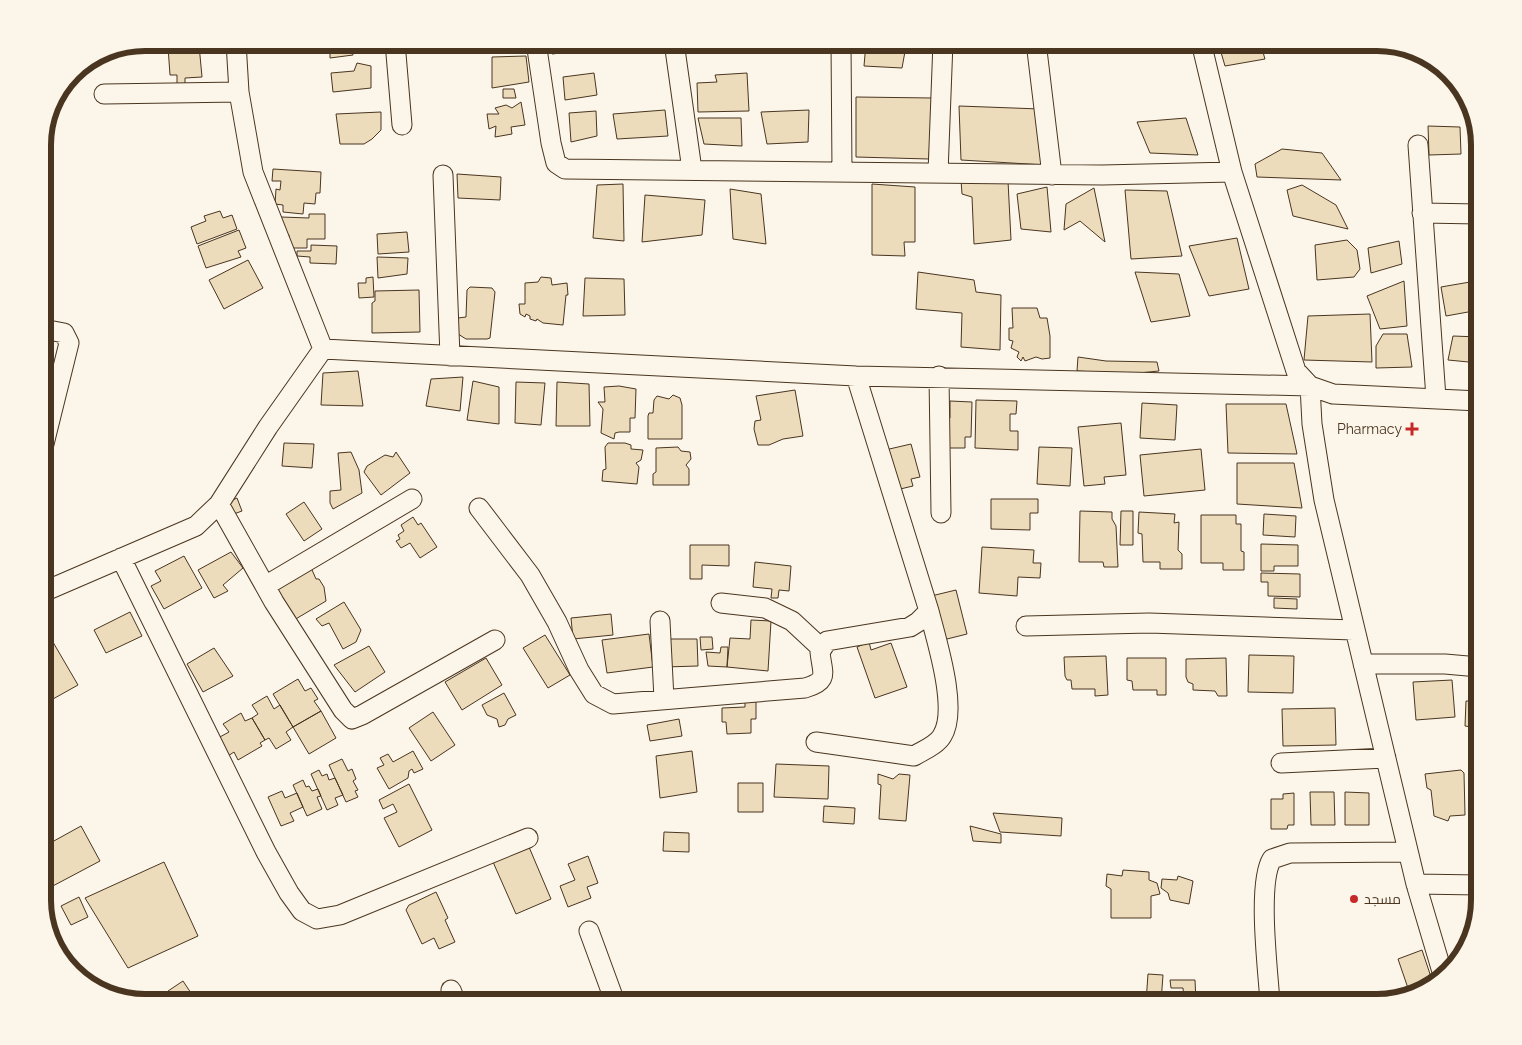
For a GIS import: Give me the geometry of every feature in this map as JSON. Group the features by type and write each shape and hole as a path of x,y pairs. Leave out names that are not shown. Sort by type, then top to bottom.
{"street":[{"path":"237,51 239,92 253,172 322,349"},
{"path":"396,51 402,124"},
{"path":"537,51 550,143 556,163 565,169 1052,175 1232,172"},
{"path":"675,51 692,170"},
{"path":"841,51 842,172"},
{"path":"938,173 943,51"},
{"path":"1037,51 1052,175"},
{"path":"1203,51 1232,172 1296,371 1310,386 1311,414 1317,458 1354,630 1416,884 1441,968"},
{"path":"104,94 239,92"},
{"path":"1418,145 1436,398"},
{"path":"443,175 450,356"},
{"path":"1422,213 1471,214"},
{"path":"51,331 64,333 69,343 51,416"},
{"path":"322,349 856,376 939,376 1310,386 1333,394 1471,400"},
{"path":"51,589 196,526 219,504 268,427 322,349"},
{"path":"816,742 914,756 942,737 947,720 946,676 929,611 856,376"},
{"path":"939,376 941,513"},
{"path":"265,586 412,499"},
{"path":"219,504 265,586 343,710 352,718 362,715 495,640"},
{"path":"479,508 530,575 557,622 579,670 594,694 613,704 805,688 820,682 824,674 821,648 792,621 765,608 721,603"},
{"path":"121,558 266,852 302,911 317,919 340,915 528,838"},
{"path":"821,648 827,641 836,638 910,627 929,611"},
{"path":"660,622 664,699"},
{"path":"1026,626 1149,623 1354,630"},
{"path":"1363,664 1445,664 1471,666"},
{"path":"1281,763 1386,758"},
{"path":"1270,994 1265,901 1268,865 1272,859 1290,853 1408,852"},
{"path":"1416,884 1471,885"},
{"path":"589,931 612,994"}],"building":[{"path":"168,51 200,51 202,77 185,78 185,85 177,86 177,75 170,75"},
{"path":"330,51 352,51 353,55 330,58"},
{"path":"552,51 577,51 552,54"},
{"path":"865,51 905,51 902,68 864,66"},
{"path":"1221,51 1263,51 1265,59 1225,66"},
{"path":"526,56 529,82 492,88 492,57"},
{"path":"357,63 371,66 371,88 333,92 331,73 354,71"},
{"path":"594,73 597,95 565,100 563,77"},
{"path":"747,73 749,111 698,112 697,83 717,82 715,75"},
{"path":"503,89 514,89 516,98 503,98"},
{"path":"856,97 932,98 929,159 856,157"},
{"path":"521,102 525,125 511,127 512,134 495,137 496,126 489,129 487,114 499,114 495,108 506,105 512,108"},
{"path":"959,106 1040,109 1045,165 961,160"},
{"path":"665,110 668,136 617,139 613,114"},
{"path":"809,110 808,142 767,144 761,112"},
{"path":"596,111 597,136 571,142 569,113"},
{"path":"381,112 381,130 372,139 364,144 340,144 336,114"},
{"path":"698,118 741,118 742,146 704,144"},
{"path":"1186,118 1198,155 1150,153 1137,122"},
{"path":"1428,126 1460,127 1461,154 1429,155"},
{"path":"1282,149 1322,153 1341,180 1257,177 1255,164"},
{"path":"273,169 321,172 320,193 316,193 315,204 304,203 303,214 283,212 283,205 275,204 276,189 280,190 281,181 272,181"},
{"path":"457,174 501,177 500,200 458,198"},
{"path":"961,180 1008,181 1011,240 974,244 972,197 962,194"},
{"path":"623,184 624,241 593,238 597,185"},
{"path":"872,184 915,187 915,242 904,242 905,256 872,255"},
{"path":"1302,185 1336,205 1348,229 1293,216 1287,190"},
{"path":"1047,187 1051,232 1021,229 1017,194"},
{"path":"1094,188 1105,242 1080,221 1064,230 1066,204"},
{"path":"730,189 761,194 766,244 733,239"},
{"path":"1125,190 1167,191 1182,256 1131,259"},
{"path":"645,195 705,200 702,235 642,242"},
{"path":"220,211 223,218 232,215 237,229 197,244 191,227 206,221 204,216"},
{"path":"309,214 325,214 325,239 307,239 307,248 289,248 289,235 281,235 281,217 309,218"},
{"path":"239,230 246,248 238,251 241,257 206,268 198,246"},
{"path":"407,232 409,252 378,254 377,234"},
{"path":"1237,238 1249,289 1209,296 1189,246"},
{"path":"1347,240 1357,250 1360,269 1354,277 1317,280 1315,245"},
{"path":"1399,241 1402,264 1371,273 1368,248"},
{"path":"311,245 337,246 336,264 310,263 310,257 297,256 297,251 311,251"},
{"path":"377,257 408,258 407,274 378,278"},
{"path":"248,260 263,288 224,309 209,280"},
{"path":"918,272 974,280 976,292 1001,295 1000,350 961,347 962,313 916,309"},
{"path":"1135,272 1179,274 1190,316 1151,322"},
{"path":"373,277 374,297 359,298 358,283 366,283 366,278"},
{"path":"541,277 551,278 552,285 567,283 568,295 566,295 563,325 543,323 537,319 536,321 530,319 530,316 526,314 525,317 520,314 519,304 525,304 525,283 538,282"},
{"path":"585,278 624,279 625,315 583,316"},
{"path":"1404,281 1407,326 1380,329 1367,296"},
{"path":"1470,282 1471,311 1446,316 1441,287"},
{"path":"470,287 492,288 495,292 490,338 466,339 458,334 458,318 466,317 467,290"},
{"path":"419,290 420,332 372,333 372,303 375,301 375,291"},
{"path":"1012,308 1037,308 1040,318 1047,318 1050,336 1050,358 1042,359 1036,357 1025,361 1023,357 1021,361 1017,357 1019,352 1011,348 1013,341 1009,340 1009,328 1013,328"},
{"path":"1370,314 1372,362 1304,360 1308,316"},
{"path":"1383,334 1407,334 1412,367 1376,368 1376,346"},
{"path":"1453,336 1471,337 1471,362 1448,360"},
{"path":"1078,357 1106,361 1157,362 1159,371 1128,374 1077,371"},
{"path":"358,371 363,406 321,405 323,373"},
{"path":"463,377 460,411 426,406 431,379"},
{"path":"473,381 499,387 499,424 467,420"},
{"path":"516,382 545,383 541,425 515,423"},
{"path":"557,382 589,384 590,426 556,426"},
{"path":"619,386 636,389 635,418 630,418 630,432 615,433 614,439 601,433 603,409 598,402 605,402 604,387"},
{"path":"795,390 803,436 783,439 769,445 758,445 754,429 755,421 761,420 756,396"},
{"path":"673,395 680,398 682,405 682,439 648,439 648,416 649,413 653,413 654,400 657,396 669,399"},
{"path":"976,400 1017,401 1016,414 1010,414 1010,431 1018,431 1018,450 975,448"},
{"path":"950,401 972,402 971,437 965,437 965,448 940,448 941,417 950,418"},
{"path":"1142,403 1177,405 1175,440 1140,438"},
{"path":"1226,404 1286,404 1297,454 1228,453"},
{"path":"1121,423 1126,475 1104,477 1105,484 1084,486 1078,427"},
{"path":"284,443 314,444 312,468 282,466"},
{"path":"608,443 625,443 631,445 631,449 643,450 641,460 636,463 639,467 637,484 602,481 603,470 606,469 605,447"},
{"path":"911,444 920,477 911,479 913,486 896,490 885,450"},
{"path":"678,447 681,451 690,452 691,459 686,465 689,469 689,485 653,485 653,474 656,472 656,448"},
{"path":"1039,447 1072,448 1070,486 1037,484"},
{"path":"1201,449 1205,490 1144,496 1140,455"},
{"path":"351,452 359,470 362,493 333,509 330,503 330,491 341,490 338,453"},
{"path":"396,452 410,473 381,495 364,472 367,466 385,455 393,457"},
{"path":"1237,463 1294,463 1302,508 1237,504"},
{"path":"237,498 242,511 231,515 226,503"},
{"path":"991,499 1038,499 1038,513 1030,513 1030,530 991,529"},
{"path":"304,502 322,529 304,541 286,514"},
{"path":"1080,511 1112,512 1112,519 1116,526 1118,567 1104,567 1103,562 1079,562"},
{"path":"1121,511 1133,511 1133,545 1120,545"},
{"path":"1139,512 1175,514 1174,523 1179,522 1178,550 1182,554 1182,569 1160,569 1160,562 1143,562 1142,534 1138,533"},
{"path":"1264,514 1296,516 1295,537 1263,535"},
{"path":"1201,515 1236,515 1236,524 1241,524 1241,551 1244,552 1244,570 1223,570 1223,563 1201,563"},
{"path":"413,517 418,525 421,523 437,547 420,558 410,543 401,548 396,541 400,539 398,535 404,531 401,525"},
{"path":"1261,544 1298,545 1298,566 1274,566 1274,571 1261,571"},
{"path":"690,545 729,545 729,566 702,565 702,579 690,579"},
{"path":"982,547 1034,550 1033,563 1041,563 1040,578 1018,577 1017,596 979,593"},
{"path":"231,552 243,568 223,585 228,591 214,598 198,570"},
{"path":"184,556 202,588 164,609 151,586 161,581 155,571"},
{"path":"755,562 791,566 789,591 779,590 778,598 771,598 772,589 753,587"},
{"path":"309,563 316,579 319,579 324,587 326,601 294,620 273,585"},
{"path":"1261,573 1300,574 1300,597 1268,596 1268,582 1261,582"},
{"path":"956,590 967,634 939,641 927,597"},
{"path":"1274,598 1297,599 1297,609 1274,608"},
{"path":"344,602 361,630 356,642 343,649 329,623 322,626 316,619"},
{"path":"130,612 142,636 106,653 94,630"},
{"path":"611,614 613,635 573,639 571,618"},
{"path":"751,620 771,621 768,671 727,667 730,638 750,639"},
{"path":"649,634 653,667 607,673 602,640"},
{"path":"545,635 570,675 548,688 523,648"},
{"path":"700,637 712,637 713,649 701,650"},
{"path":"51,639 78,685 51,700"},
{"path":"661,639 697,639 698,666 664,667"},
{"path":"869,642 871,650 891,643 907,687 875,698 857,647"},
{"path":"369,646 385,672 355,692 334,665"},
{"path":"721,647 728,647 727,667 708,666 706,652 720,653"},
{"path":"214,648 233,676 203,692 187,664"},
{"path":"1249,655 1294,656 1293,693 1248,692"},
{"path":"1106,656 1108,695 1095,696 1095,689 1072,689 1071,680 1067,680 1065,676 1064,657"},
{"path":"486,658 502,685 462,710 445,682"},
{"path":"1127,658 1166,658 1166,695 1157,695 1157,690 1133,690 1132,681 1127,680"},
{"path":"1226,658 1227,696 1218,696 1215,691 1193,690 1193,684 1188,682 1186,677 1186,659"},
{"path":"298,679 305,691 311,688 318,699 314,701 321,711 293,727 273,694"},
{"path":"1452,680 1455,717 1416,720 1413,682"},
{"path":"504,693 516,715 508,719 505,725 499,727 497,719 487,715 482,705"},
{"path":"267,696 274,709 280,705 293,727 286,732 291,740 276,749 269,738 265,740 252,718 258,714 252,705"},
{"path":"745,701 756,701 756,719 751,719 751,733 727,734 726,722 722,722 722,708 745,707"},
{"path":"1466,701 1471,701 1471,727 1465,726"},
{"path":"1335,708 1336,745 1283,746 1282,709"},
{"path":"321,711 336,738 309,754 293,727"},
{"path":"433,712 455,745 431,761 409,728"},
{"path":"241,713 245,721 252,718 265,740 260,743 262,746 238,760 234,752 228,756 218,738 229,732 223,724"},
{"path":"679,719 682,736 650,741 647,725"},
{"path":"413,751 423,769 414,773 412,769 409,771 408,778 389,789 377,768 384,765 380,758 388,754 393,762"},
{"path":"692,751 697,792 660,798 656,756"},
{"path":"342,759 348,771 352,769 356,779 353,781 358,790 355,791 358,797 346,802 329,765"},
{"path":"776,764 829,766 828,799 774,797"},
{"path":"319,770 322,776 327,774 329,780 335,778 343,795 335,798 338,805 327,810 311,774"},
{"path":"1461,770 1464,773 1465,815 1450,816 1448,821 1434,816 1431,790 1427,788 1425,774"},
{"path":"878,774 893,779 899,774 910,775 906,821 879,819 881,785 878,784"},
{"path":"303,780 306,787 309,786 312,791 318,789 321,796 317,797 322,809 307,816 293,785"},
{"path":"738,783 763,783 763,812 738,812"},
{"path":"409,784 432,830 399,847 384,818 397,812 393,804 383,809 379,800"},
{"path":"282,791 285,798 297,793 303,807 290,813 294,821 281,826 268,797"},
{"path":"1310,792 1334,792 1335,825 1311,825"},
{"path":"1345,792 1369,793 1369,825 1345,825"},
{"path":"1294,793 1294,825 1288,825 1287,829 1271,829 1271,799 1283,799 1283,794"},
{"path":"824,806 855,808 854,824 823,822"},
{"path":"993,813 1062,818 1061,836 1000,832"},
{"path":"81,826 100,861 51,887 51,843"},
{"path":"970,826 1001,834 1001,843 973,841"},
{"path":"664,832 689,833 689,852 663,851"},
{"path":"529,847 551,899 516,914 493,862"},
{"path":"588,856 598,883 587,887 591,898 568,907 560,886 575,880 568,864"},
{"path":"164,862 198,936 128,968 85,898"},
{"path":"1123,870 1149,872 1149,880 1157,883 1160,894 1151,896 1151,918 1111,918 1111,889 1106,886 1107,874 1122,876"},
{"path":"1178,876 1193,881 1189,904 1170,900 1168,893 1161,888 1162,879 1177,880"},
{"path":"436,892 448,918 445,920 455,942 439,949 434,938 422,944 406,910 409,905"},
{"path":"79,897 88,917 71,925 61,906"},
{"path":"1422,950 1431,977 1408,989 1398,959"},
{"path":"1148,974 1163,975 1162,994 1147,994"},
{"path":"1170,980 1195,980 1196,994 1184,994 1183,988 1171,988"},
{"path":"183,981 192,994 170,994 168,991"}],"place":[{"name":"Pharmacy","path":"1412,429"},
{"name":"مسجد","path":"1354,899"}]}
